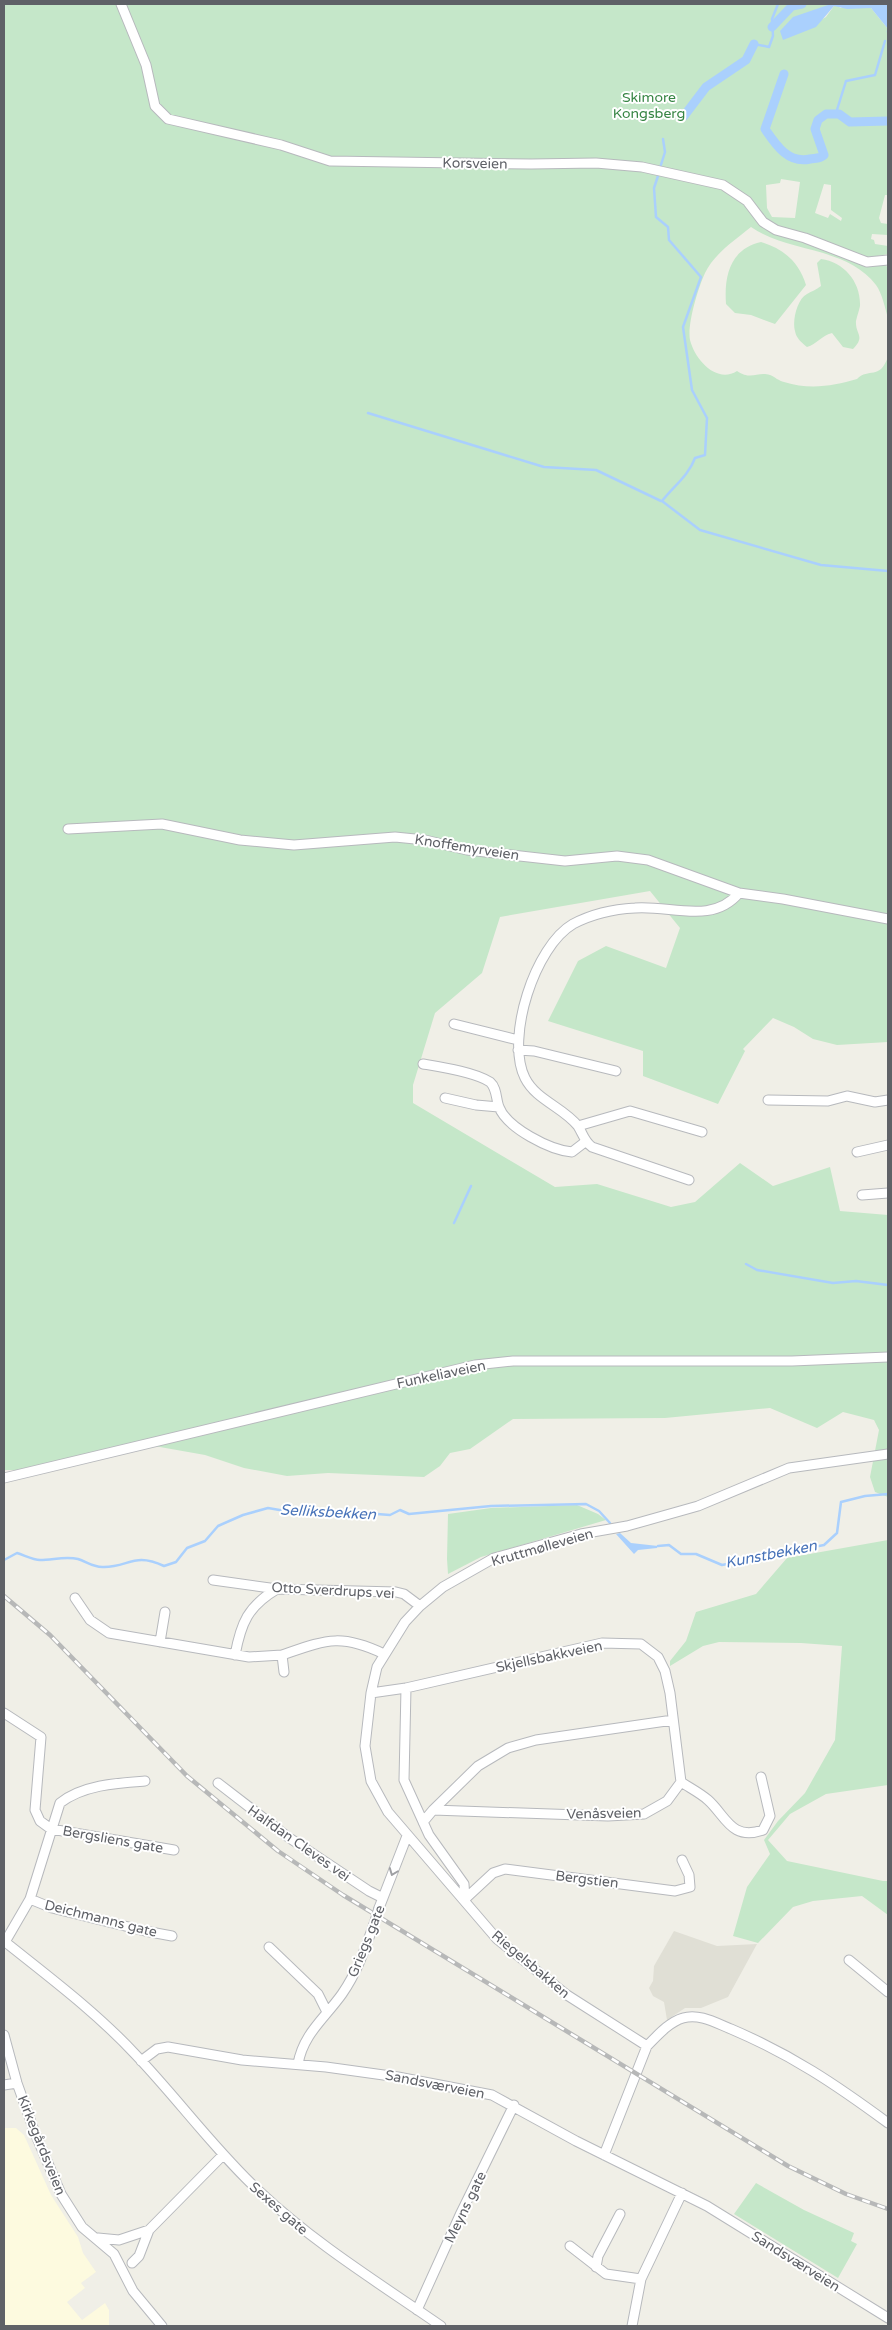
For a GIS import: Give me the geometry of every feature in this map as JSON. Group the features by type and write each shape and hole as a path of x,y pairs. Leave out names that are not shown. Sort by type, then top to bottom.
{"street":[{"name":"Korsveien","path":"121,4 146,65 155,106 168,119 281,145 330,161 596,163 642,168 723,185 747,201 763,222 776,230 804,238 867,262 888,260"},
{"name":"Knoffemyrveien","path":"68,830 162,824 240,840 294,845 395,837 425,840 467,850 565,861 617,856 648,860 739,893 782,899 888,920"},
{"path":"689,1180 592,1147 585,1142 578,1126 534,1091 525,1078 518,1050 518,1040 528,990 548,948 572,925 599,913 636,908 662,908 684,912 713,910 731,903 739,893"},
{"path":"454,1024 518,1040"},
{"path":"518,1050 534,1051 616,1071"},
{"path":"423,1064 461,1072 490,1082 503,1115 513,1124 551,1146 572,1152 585,1142"},
{"path":"768,1100 828,1101 847,1096 875,1102 888,1100"},
{"path":"445,1098 476,1105 499,1107"},
{"path":"578,1126 630,1111 702,1132"},
{"path":"857,1152 888,1145"},
{"path":"862,1195 888,1194"},
{"name":"Funkeliaveien","path":"4,1478 475,1365 513,1361 792,1362 888,1357"},
{"name":"Kruttmølleveien","path":"465,1899 455,1891 444,1876 407,1836 378,1796 367,1766 365,1746 371,1693 377,1667 405,1622 420,1606 443,1587 494,1558 580,1534 627,1526 698,1506 789,1468 888,1454"},
{"name":"Otto Sverdrups vei","path":"213,1580 277,1589 396,1592 404,1594 420,1606"},
{"path":"235,1655 239,1633 250,1612 260,1599 277,1589"},
{"path":"75,1598 90,1620 104,1631 160,1642 235,1655 265,1657 282,1655 323,1641 340,1639 363,1644 384,1654"},
{"path":"160,1642 165,1612"},
{"name":"Skjellsbakkveien","path":"371,1693 406,1688 602,1643 641,1644 658,1657 665,1671 670,1694 681,1782"},
{"path":"282,1655 284,1672"},
{"name":"Riegelsbakken","path":"406,1688 404,1780 434,1844 464,1884 465,1899 498,1939 567,1995 648,2046"},
{"name":"Bergsliens gate","path":"4,1713 41,1736 35,1810 40,1821 51,1829 174,1850"},
{"path":"423,1822 478,1766 508,1748 536,1740 673,1720"},
{"path":"681,1782 708,1800 727,1825 744,1832 756,1832 763,1830 770,1816 761,1777"},
{"name":"Bergsliens gate","path":"4,1942 30,1899 60,1803 72,1794 121,1782 145,1781"},
{"name":"Venåsveien","path":"433,1810 608,1816 644,1814 668,1801 681,1782"},
{"name":"Halfdan Cleves vei","path":"218,1783 288,1837 383,1898"},
{"name":"Griegs gate","path":"298,2064 306,2037 350,1981 368,1942 407,1836"},
{"name":"Bergstien","path":"465,1899 493,1873 505,1869 675,1891 690,1887 689,1875 682,1860"},
{"name":"Deichmanns gate","path":"30,1899 52,1908 172,1936"},
{"path":"4,1942 72,1995 142,2061"},
{"path":"269,1947 318,1994 327,2012"},
{"path":"849,1960 888,1992"},
{"path":"604,2155 648,2046 673,2022 684,2018 696,2017 710,2020 756,2040 806,2066 888,2123"},
{"path":"4,2035 17,2083"},
{"name":"Sandsværveien","path":"142,2061 153,2051 164,2047 251,2061 298,2064 389,2075 492,2095 514,2105 604,2155 682,2193 737,2224 888,2318"},
{"name":"Sexes gate","path":"142,2061 223,2155 266,2197 308,2233 441,2326"},
{"name":"Kirkegårdsveien","path":"4,2084 17,2083 61,2194 82,2226 98,2238 116,2258 128,2285 162,2326"},
{"name":"Meyns gate","path":"417,2310 514,2105"},
{"path":"120,2240 114,2246 116,2258 125,2264 132,2263 137,2259 149,2230 223,2155"},
{"path":"632,2326 641,2279 682,2193"},
{"path":"596,2266 598,2256 620,2214"},
{"path":"98,2238 120,2240 149,2230"},
{"path":"129,2238 136,2242 140,2250"},
{"path":"570,2246 606,2274 641,2279"},
{"path":"128,2285 132,2263"}],"shaded area":[{"path":"674,1931 717,1946 757,1944 728,1997 701,2008 685,2008 667,2020 664,2002 653,1996 649,1988 653,1981 654,1966"},
{"path":"4,2128 16,2128 24,2135 51,2195 78,2237 83,2253 96,2272 81,2283 85,2288 67,2302 82,2320 105,2303 109,2310 109,2326 4,2326"}],"green space":[{"name":"Skimore Kongsberg","path":"4,4 846,4 838,5 840,8 871,8 888,29 888,195 885,195 879,218 881,223 888,224 888,235 872,234 871,239 874,240 875,244 888,246 888,254 878,256 888,268 888,318 878,288 864,272 833,256 782,242 751,227 725,248 709,266 696,297 689,333 697,355 708,368 715,372 729,374 737,371 751,376 765,374 782,381 803,386 839,384 857,379 881,369 888,357 888,1042 837,1045 813,1039 794,1027 773,1018 743,1049 745,1051 718,1104 643,1076 643,1051 548,1021 578,961 606,946 666,968 680,928 650,891 500,917 482,973 435,1013 413,1085 413,1103 555,1187 597,1184 671,1207 695,1202 740,1163 773,1186 830,1167 840,1211 888,1215 888,1497 875,1492 870,1477 879,1430 874,1420 843,1412 817,1428 770,1408 665,1418 513,1419 470,1449 450,1453 440,1466 424,1477 328,1473 287,1476 244,1468 205,1455 143,1444 35,1470 4,1470","holes":["834,6 826,17 794,35 821,9","781,179 800,182 795,218 772,217 767,208 766,185 780,183","824,184 831,185 831,210 842,218 841,221 830,214 828,218 815,213"]},
{"path":"761,242 777,248 790,258 795,263 806,285 775,324 751,315 735,313 726,304 726,283 731,265 742,251"},
{"path":"821,259 837,264 844,269 858,289 860,306 856,325 859,341 853,349 843,347 832,333 807,347 796,334 794,327 795,316 800,300 821,286 817,263"},
{"path":"577,1505 598,1514 606,1520 481,1557 448,1574 448,1514 491,1508"},
{"path":"888,1540 888,1785 826,1794 790,1814 768,1840 787,1861 888,1881 888,1915 862,1896 813,1901 793,1907 758,1943 733,1936 747,1887 770,1854 764,1840 778,1821 805,1793 835,1740 842,1646 801,1643 719,1642 703,1646 670,1666 670,1661 686,1641 696,1612 756,1594 787,1558"},
{"path":"756,2183 804,2210 854,2233 851,2241 857,2244 838,2278 734,2214"}],"water":[{"path":"831,4 888,4 888,29 871,8 847,9 834,6 816,27 783,40 780,31 793,17"},
{"path":"620,1533 631,1543 658,1546 657,1548 638,1550 634,1554 616,1534"}],"waterway":[{"path":"754,44 769,47 773,36 772,19 778,4"},
{"path":"772,27 792,6 802,4"},
{"path":"836,113 846,81 875,75 885,41"},
{"path":"684,116 706,87 746,60 754,44"},
{"path":"784,74 765,129 778,147 795,159 819,158 824,155 815,129 818,120 826,114 839,114 850,122 888,121"},
{"path":"660,168 665,152 663,139"},
{"path":"659,173 654,188 656,217 668,227 669,240 701,277 683,327 692,390 707,418 705,455 695,458 685,475 662,501 700,530 821,565 888,571"},
{"path":"368,413 544,467 596,470 661,501"},
{"path":"454,1223 471,1186"},
{"path":"746,1264 757,1270 833,1283 856,1281 888,1285"},
{"name":"Kunstbekken","path":"658,1546 669,1545 681,1554 696,1554 722,1565 824,1545 837,1533 841,1502 865,1496 888,1494"},
{"name":"Selliksbekken","path":"4,1560 17,1553 37,1560 73,1558 100,1567 138,1560 154,1562 164,1566 176,1562 187,1548 205,1541 218,1526 243,1515 268,1508 297,1513 351,1512 390,1515 400,1510 409,1514 491,1506 586,1504 599,1511 610,1523"}],"railway":[{"path":"4,1596 50,1635 187,1776 278,1851 343,1895 788,2166 846,2194 888,2209"}]}
